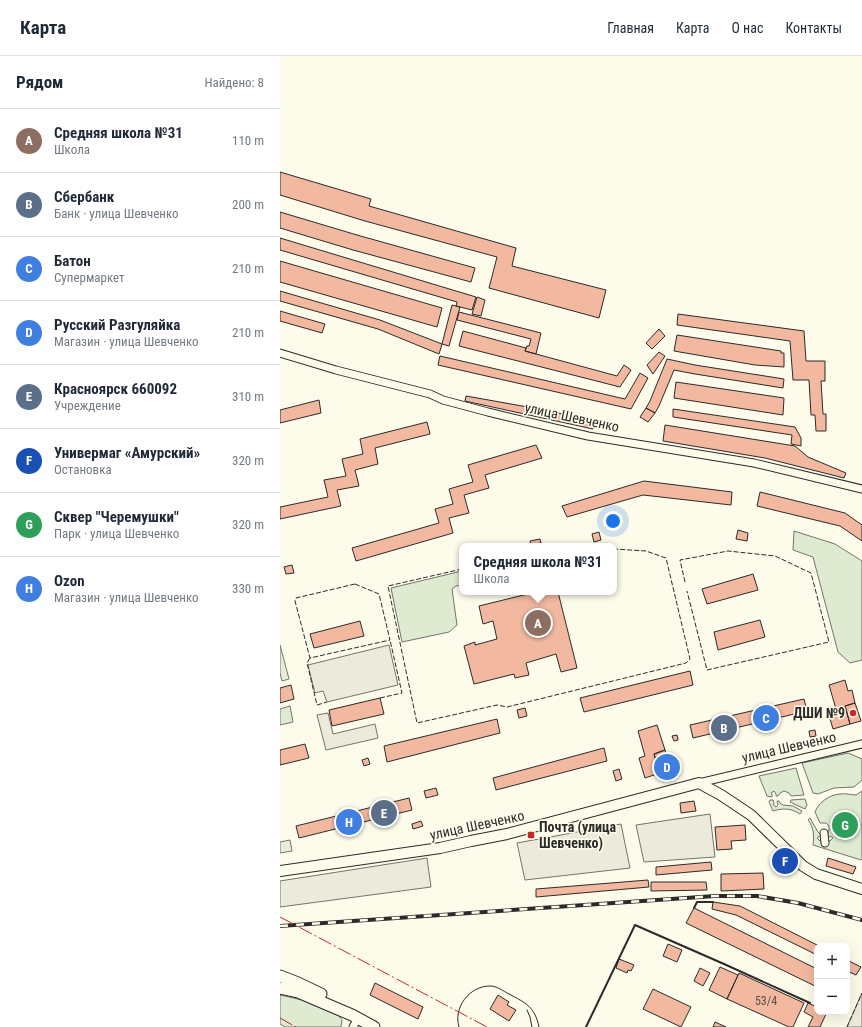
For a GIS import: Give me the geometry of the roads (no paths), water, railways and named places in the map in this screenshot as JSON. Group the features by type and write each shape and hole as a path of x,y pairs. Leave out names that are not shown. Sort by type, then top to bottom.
{"main road":[{"path":"280,976 325,996 354,1020"},
{"path":"280,988 298,992 354,1020 374,1027"}],"street":[{"name":"улица Шевченко","path":"280,353 336,370 430,394 443,400 588,436 754,463 862,489"},
{"name":"улица Шевченко","path":"280,871 440,848 507,834 699,782 862,744"},
{"path":"699,782 751,815 803,866 816,874 862,889"}],"tram line":[{"path":"459,1027 458,1013 464,999 475,990 490,986 500,989 529,1006 535,1015 539,1027"},
{"path":"527,1010 532,1027"}],"railway":[{"path":"280,926 715,896 757,896 798,903 862,920"}],"place":[{"name":"Средняя школа №31","path":"538,623"},
{"name":"ДШИ №9","path":"853,713"},
{"name":"Батон","path":"766,718"},
{"name":"Сбербанк","path":"724,728"},
{"name":"Русский Разгуляйка","path":"667,767"},
{"name":"Красноярск 660092","path":"384,813"},
{"name":"Ozon","path":"349,822"},
{"name":"Сквер \"Черемушки\"","path":"845,825"},
{"name":"Почта (улица Шевченко)","path":"531,835"},
{"name":"Универмаг «Амурский»","path":"785,861"}]}
